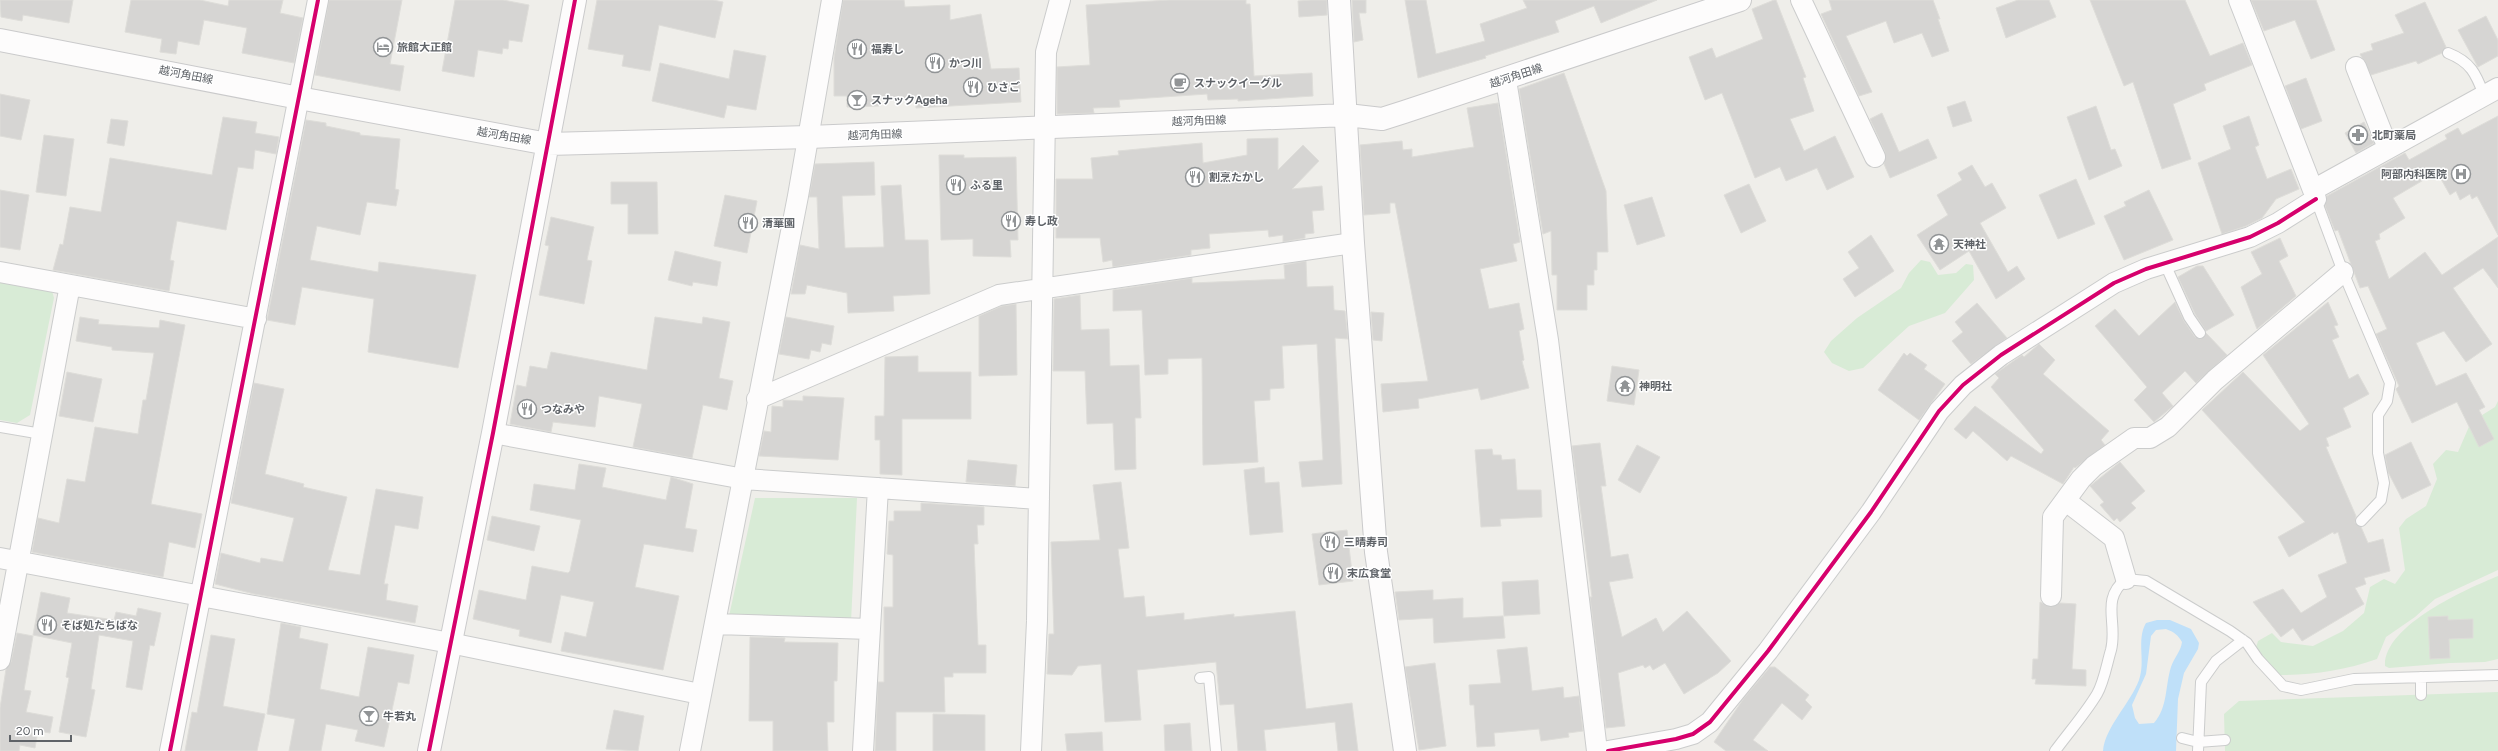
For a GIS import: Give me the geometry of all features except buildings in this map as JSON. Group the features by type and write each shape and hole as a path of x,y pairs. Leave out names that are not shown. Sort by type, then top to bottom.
{"main road":[{"path":"429,751 493,433 575,0"},
{"path":"1339,0 1347,115 1353,243 1376,552 1405,751"},
{"name":"越河角田線","path":"0,40 299,98 548,144 809,138 1347,115 1382,119 1506,80 1740,0"}],"street":[{"path":"170,751 318,0"},
{"path":"690,751 700,694 744,479 757,399 809,138 813,102 832,0"},
{"path":"1031,751 1037,621 1041,289 1046,52 1060,0"},
{"path":"1802,0 1875,157"},
{"path":"2239,0 2314,195"},
{"path":"2356,67 2388,148"},
{"path":"1506,80 1548,340 1597,751"},
{"path":"1608,751 1676,740 1693,734 1710,722 1768,651 1871,512 1939,410 1963,386 2001,355 2086,299 2120,280 2146,269 2250,237 2278,223 2314,195 2388,148 2491,92"},
{"path":"757,399 999,294 1353,243"},
{"path":"0,272 256,319"},
{"path":"2051,596 2054,517 2094,466 2134,438 2150,438 2168,427 2215,380 2343,272"},
{"path":"0,660 9,560 42,434 70,285"},
{"path":"493,433 744,479 1039,499"},
{"path":"863,751 878,488"},
{"path":"2066,501 2114,538 2126,579"},
{"path":"9,560 450,643 700,694"},
{"path":"715,624 870,629"}],"lane":[{"path":"2448,53 2459,58 2474,71 2491,92"},
{"path":"2314,195 2343,272 2390,383 2387,401 2378,415 2378,453 2384,483 2381,500 2361,521"},
{"path":"2165,264 2189,317 2200,333"},
{"path":"0,427 42,434"},
{"path":"2056,751 2098,692 2111,648 2113,621 2111,597 2117,586 2126,579 2146,581 2243,640 2283,686 2301,690 2354,679 2498,675"},
{"path":"2198,746 2201,682 2216,661 2243,640"},
{"path":"1200,678 1209,677 1216,751"},
{"path":"2421,677 2421,695"},
{"path":"2182,738 2198,746 2225,740"}],"green space":[{"path":"1921,260 1930,262 1938,275 1956,273 1966,264 1973,265 1974,280 1945,313 1909,326 1863,368 1849,371 1832,363 1824,352 1831,341 1857,318 1901,288 1909,273"},
{"path":"0,278 51,287 54,298 30,415 17,423 0,420"},
{"path":"2498,401 2498,570 2435,599 2415,617 2386,637 2377,659 2350,667 2309,674 2266,675 2253,657 2258,641 2272,633 2281,642 2313,646 2343,631 2364,613 2370,587 2384,579 2395,584 2405,570 2399,528 2406,519 2426,506 2437,479 2433,464 2446,450 2458,452 2471,422 2495,407"},
{"path":"755,498 857,498 851,622 729,616"},
{"path":"2498,576 2498,659 2485,662 2389,668 2385,666 2388,651 2397,637 2411,623 2448,600"},
{"path":"2498,692 2498,751 2225,751 2224,714 2239,701"}],"water":[{"path":"2157,620 2170,620 2191,629 2199,643 2198,649 2184,673 2178,699 2176,751 2103,751 2108,733 2130,698 2139,680 2142,665 2141,643 2143,630 2146,623","holes":["2166,629 2174,633 2182,642 2171,667 2164,703 2159,717 2154,723 2139,724 2135,718 2132,705 2146,674 2151,636 2156,630"]}],"cycle path":[{"path":"170,751 318,0"},
{"path":"429,751 493,433 575,0"},
{"path":"1608,751 1676,739 1693,734 1710,722 1768,651 1871,512 1939,411 1963,385 2001,355 2114,283 2146,269 2250,237 2278,223 2316,199"}],"place":[{"name":"旅館大正館","path":"383,47"},
{"name":"福寿し","path":"857,49"},
{"name":"かつ川","path":"935,63"},
{"name":"スナックイーグル","path":"1180,83"},
{"name":"ひさご","path":"973,87"},
{"name":"スナックAgeha","path":"857,100"},
{"name":"北町薬局","path":"2358,135"},
{"name":"阿部内科医院","path":"2461,174"},
{"name":"割烹たかし","path":"1195,177"},
{"name":"ふる里","path":"956,185"},
{"name":"寿し政","path":"1011,221"},
{"name":"清華園","path":"748,223"},
{"name":"天神社","path":"1939,244"},
{"name":"神明社","path":"1625,386"},
{"name":"つなみや","path":"527,409"},
{"name":"三晴寿司","path":"1330,542"},
{"name":"末広食堂","path":"1333,573"},
{"name":"そば処たちばな","path":"47,625"},
{"name":"牛若丸","path":"369,716"}]}
